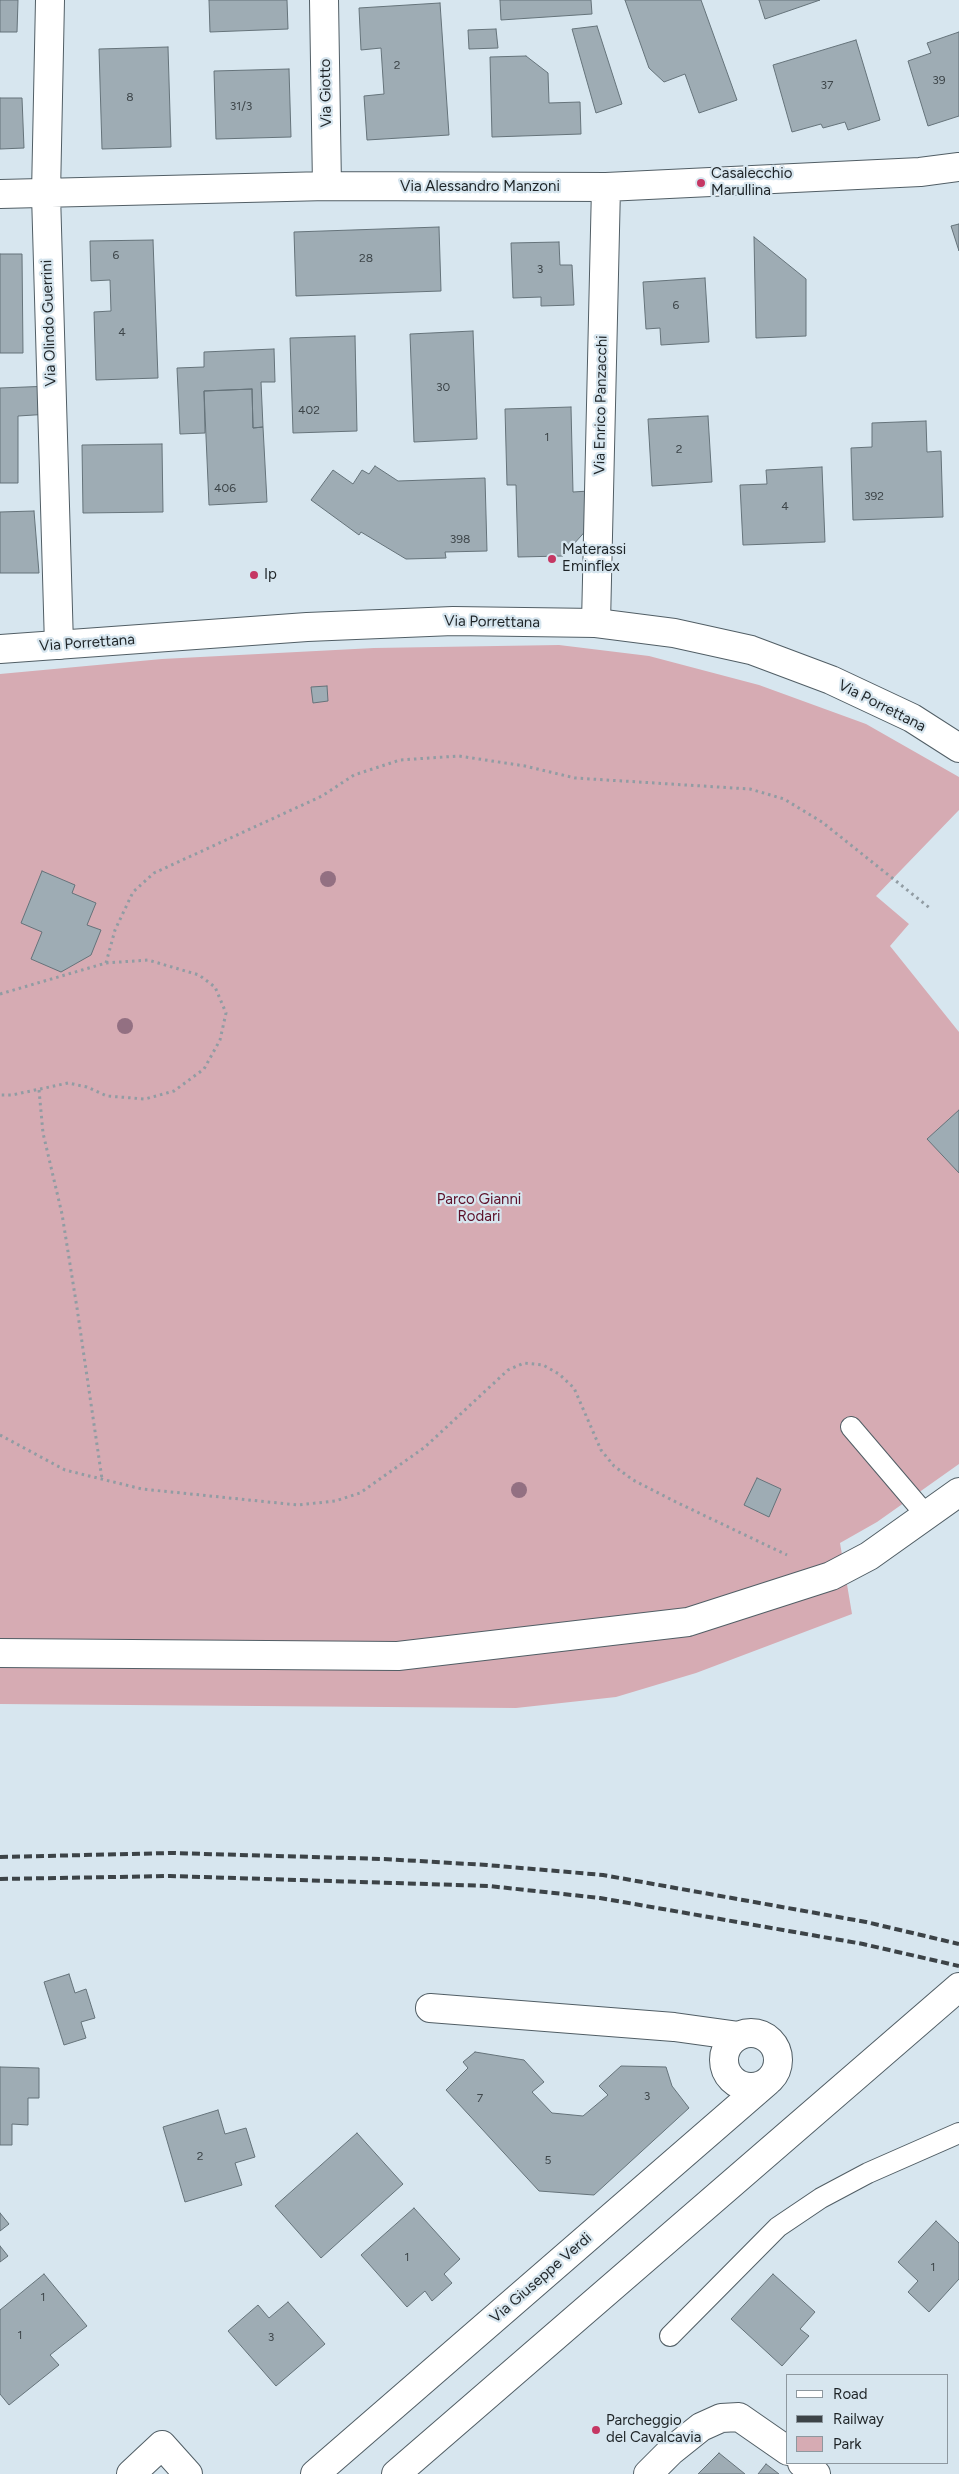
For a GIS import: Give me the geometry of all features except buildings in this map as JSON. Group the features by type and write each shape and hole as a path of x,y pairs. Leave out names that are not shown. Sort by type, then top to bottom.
{"street":[{"name":"Via Olindo Guerrini","path":"50,0 46,194 59,645"},
{"name":"Via Giotto","path":"324,0 327,186"},
{"name":"Via Alessandro Manzoni","path":"0,194 327,186 606,187 920,172 959,167"},
{"name":"Via Enrico Panzacchi","path":"596,623 606,187"},
{"name":"Via Porrettana","path":"0,649 307,628 443,621 596,623 674,633 751,650 831,680 912,718 959,748"},
{"path":"0,1653 398,1656 688,1622 831,1576 869,1556 959,1492"},
{"path":"396,2474 959,1987"},
{"name":"Via Giuseppe Verdi","path":"315,2474 767,2082 777,2068 778,2059 776,2051 765,2037 757,2034 739,2036 674,2027 430,2008"},
{"path":"739,2036 727,2048 724,2057 728,2074 734,2081 750,2087 767,2082"},
{"path":"648,2474 671,2451 701,2427 721,2418 739,2418 786,2450"},
{"path":"131,2474 162,2445 188,2474"},
{"path":"803,2464 816,2474"}],"lane":[{"path":"851,1427 926,1515"},
{"path":"670,2336 778,2227 821,2198 868,2173 959,2133"}],"path":[{"path":"106,963 114,930 132,892 154,873 322,796 354,775 400,760 459,756 525,766 575,778 750,789 784,799 822,822 931,909"},
{"path":"0,994 106,963 148,960 199,975 215,987 226,1013 220,1040 204,1069 174,1091 145,1098 106,1096 87,1087 68,1083 39,1090 0,1095"},
{"path":"39,1090 43,1133 62,1214 76,1298 102,1479"},
{"path":"0,1435 65,1470 142,1489 298,1505 335,1502 360,1493 425,1447 508,1370 524,1363 543,1365 559,1374 574,1388 601,1450 614,1466 632,1480 831,1576"}],"green space":[{"name":"Parco Gianni Rodari","path":"559,645 649,656 759,685 866,724 959,777 959,810 876,896 909,924 890,946 959,1032 959,1464 877,1522 840,1543 852,1614 696,1673 616,1697 516,1708 0,1704 0,674 162,659 374,648"}],"railway":[{"path":"0,1857 172,1853 384,1859 487,1865 603,1875 866,1922 959,1944"},
{"path":"0,1879 170,1876 489,1886 600,1898 863,1944 959,1966"}],"place":[{"name":"Casalecchio Marullina","path":"701,183"},
{"name":"Materassi Eminflex","path":"552,559"},
{"name":"Ip","path":"254,575"},
{"name":"Parcheggio del Cavalcavia","path":"596,2430"}]}
